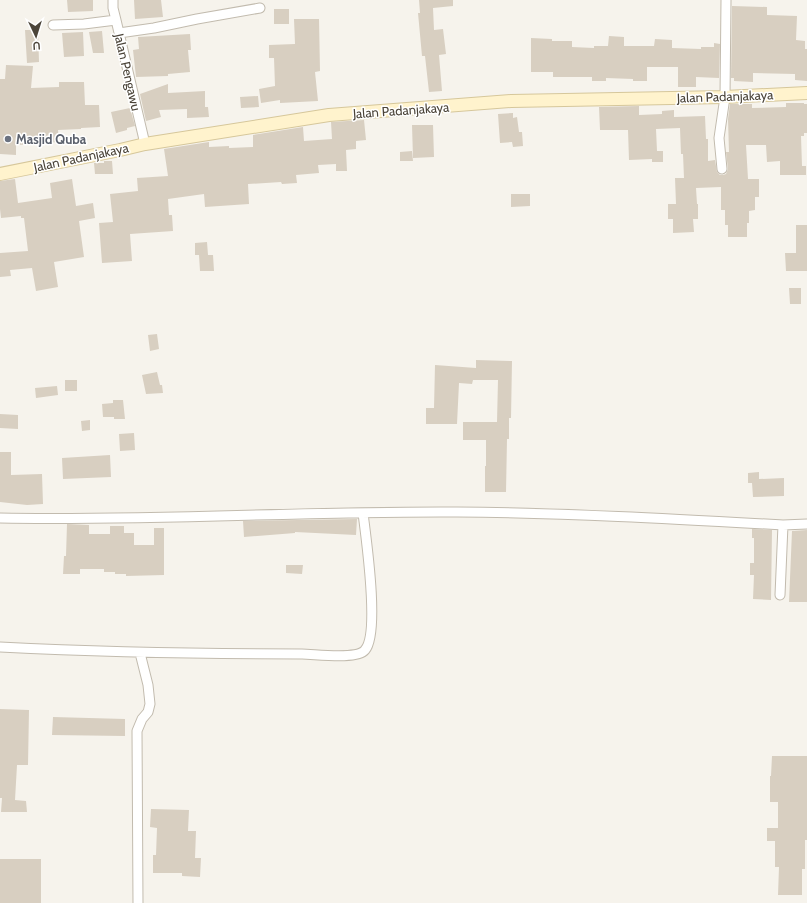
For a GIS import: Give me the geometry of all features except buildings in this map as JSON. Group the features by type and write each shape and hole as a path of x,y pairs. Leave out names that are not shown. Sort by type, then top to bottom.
{"street":[{"name":"Jalan Pengawu","path":"113,0 113,8 145,144"},
{"path":"722,169 719,138 726,97 726,0"},
{"path":"119,33 260,8"},
{"path":"53,25 84,24 116,20"},
{"name":"Jalan Padanjakaya","path":"0,174 145,144 328,115 511,101 726,97 807,93"},
{"path":"0,518 64,519 456,512 807,524"},
{"path":"0,647 140,653 311,654 345,656 360,654 368,646 372,616 371,590 363,513"},
{"path":"780,594 783,524"},
{"path":"138,903 138,731 142,719 148,712 150,704 149,692 140,653"}],"place":[{"name":"Masjid Quba","path":"8,139"}]}
